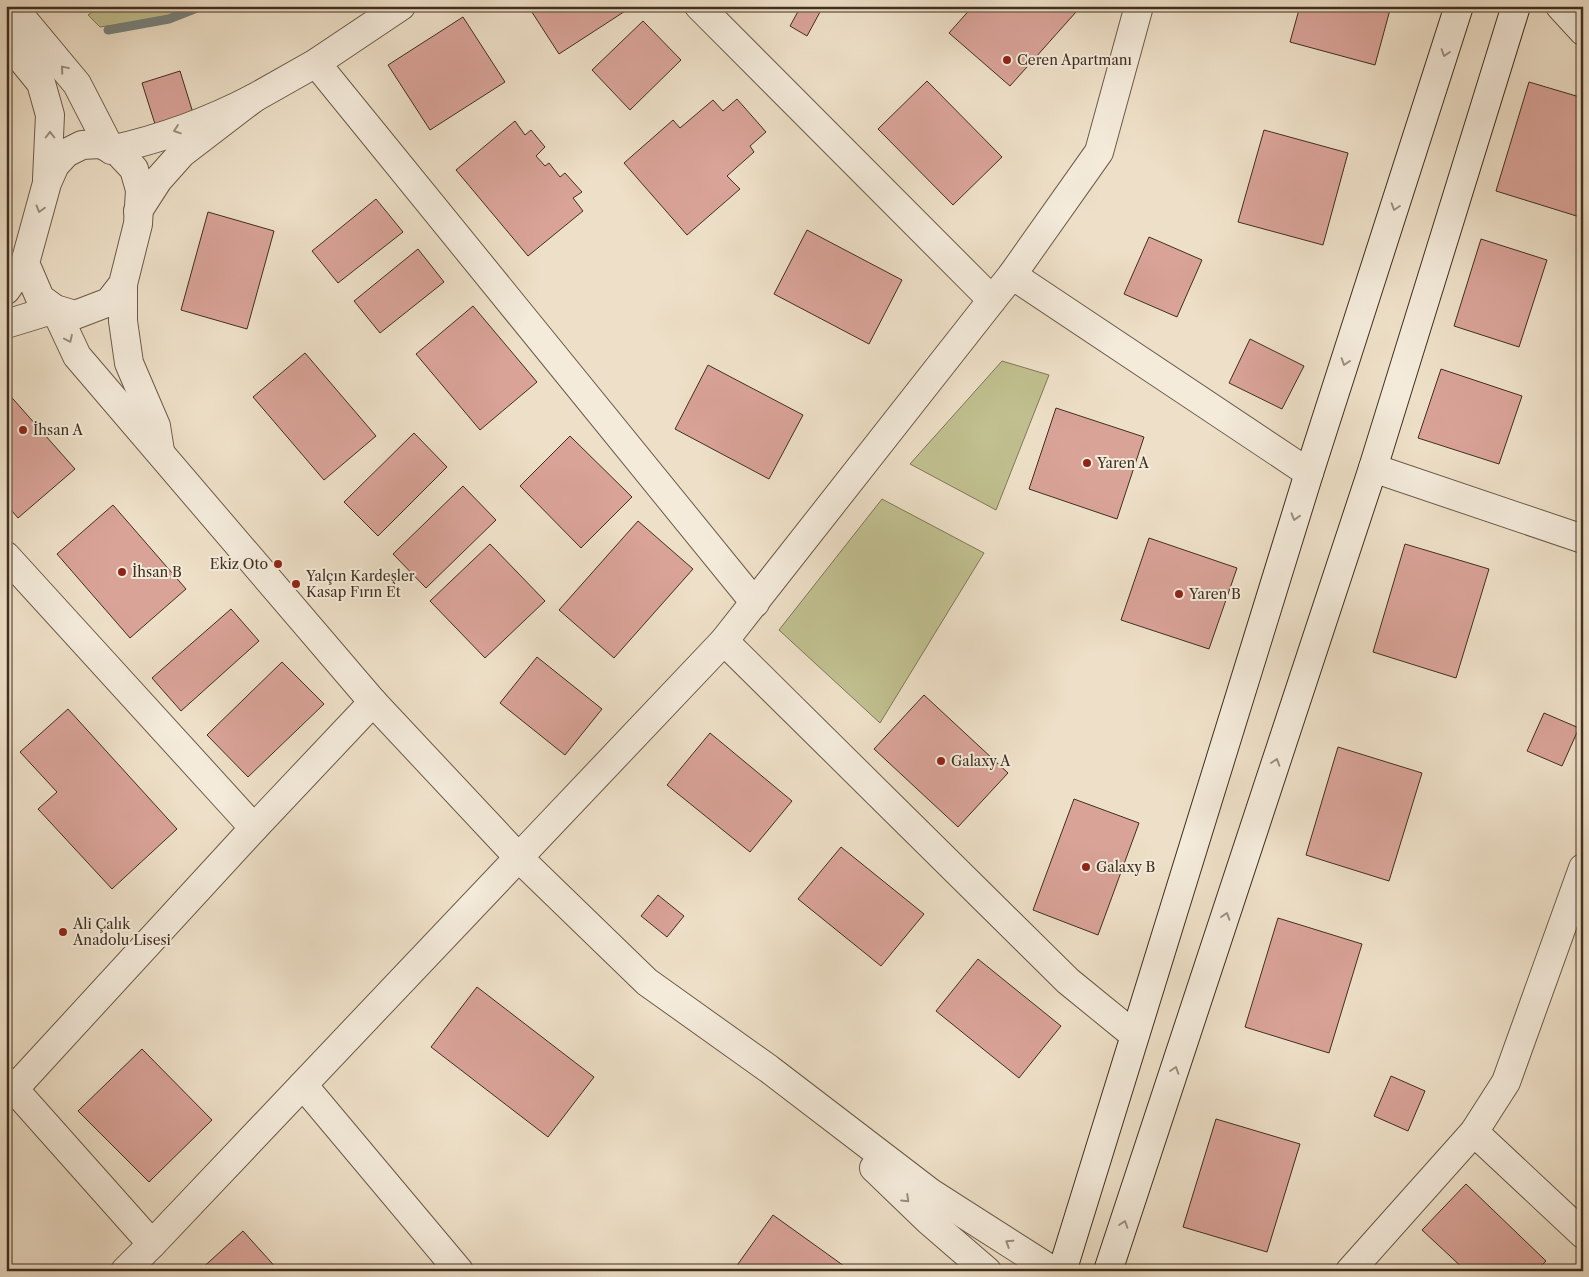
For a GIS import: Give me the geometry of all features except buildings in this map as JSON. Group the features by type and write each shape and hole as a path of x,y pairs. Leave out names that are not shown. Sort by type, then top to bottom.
{"street":[{"path":"12,6 77,84 111,150"},
{"path":"111,150 137,144 223,114 316,63 401,6"},
{"path":"699,6 992,300"},
{"path":"124,1271 520,859 724,641 755,603 1012,275 1099,152 1139,6"},
{"path":"1054,1268 1134,1034 1309,473 1460,6"},
{"path":"1108,1271 1373,468 1516,6"},
{"path":"1560,6 1583,31"},
{"path":"6,40 41,83 50,114 51,138 47,183"},
{"path":"316,63 755,603"},
{"path":"138,211 158,180 182,153 254,98"},
{"path":"6,290 25,263 47,183 54,165 66,153 82,145 100,144 118,152 134,169 140,190 138,224 123,284 123,320 129,363 156,426 160,455"},
{"path":"25,263 40,298 56,310 75,315 109,302 123,284"},
{"path":"1012,275 1309,473"},
{"path":"6,324 56,310"},
{"path":"56,310 77,356 373,702 520,859 647,982 769,1069 931,1193 1054,1268 1079,1265 1095,1271"},
{"path":"1373,468 1583,539"},
{"path":"6,556 254,828"},
{"path":"724,641 1068,981 1134,1034"},
{"path":"152,1244 10,1085 373,702"},
{"path":"1350,1271 1474,1132 1506,1082 1583,868"},
{"path":"769,1069 930,1221 987,1271"},
{"path":"303,1085 458,1271"},
{"path":"1474,1132 1583,1234"}],"shaded area":[{"path":"100,6 192,6 168,17 100,27 88,15"},
{"path":"1002,361 1049,375 996,510 910,464"},
{"path":"882,499 984,553 880,723 779,630"}],"waterway":[{"path":"108,30 169,19 202,6"}],"place":[{"name":"Ceren Apartmanı","path":"1007,60"},
{"name":"İhsan A","path":"23,430"},
{"name":"Yaren A","path":"1087,463"},
{"name":"Ekiz Oto","path":"278,564"},
{"name":"İhsan B","path":"122,572"},
{"name":"Yalçın Kardeşler Kasap Fırın Et","path":"296,584"},
{"name":"Yaren B","path":"1179,594"},
{"name":"Galaxy A","path":"941,761"},
{"name":"Galaxy B","path":"1086,867"},
{"name":"Ali Çalık Anadolu Lisesi","path":"63,932"}]}
